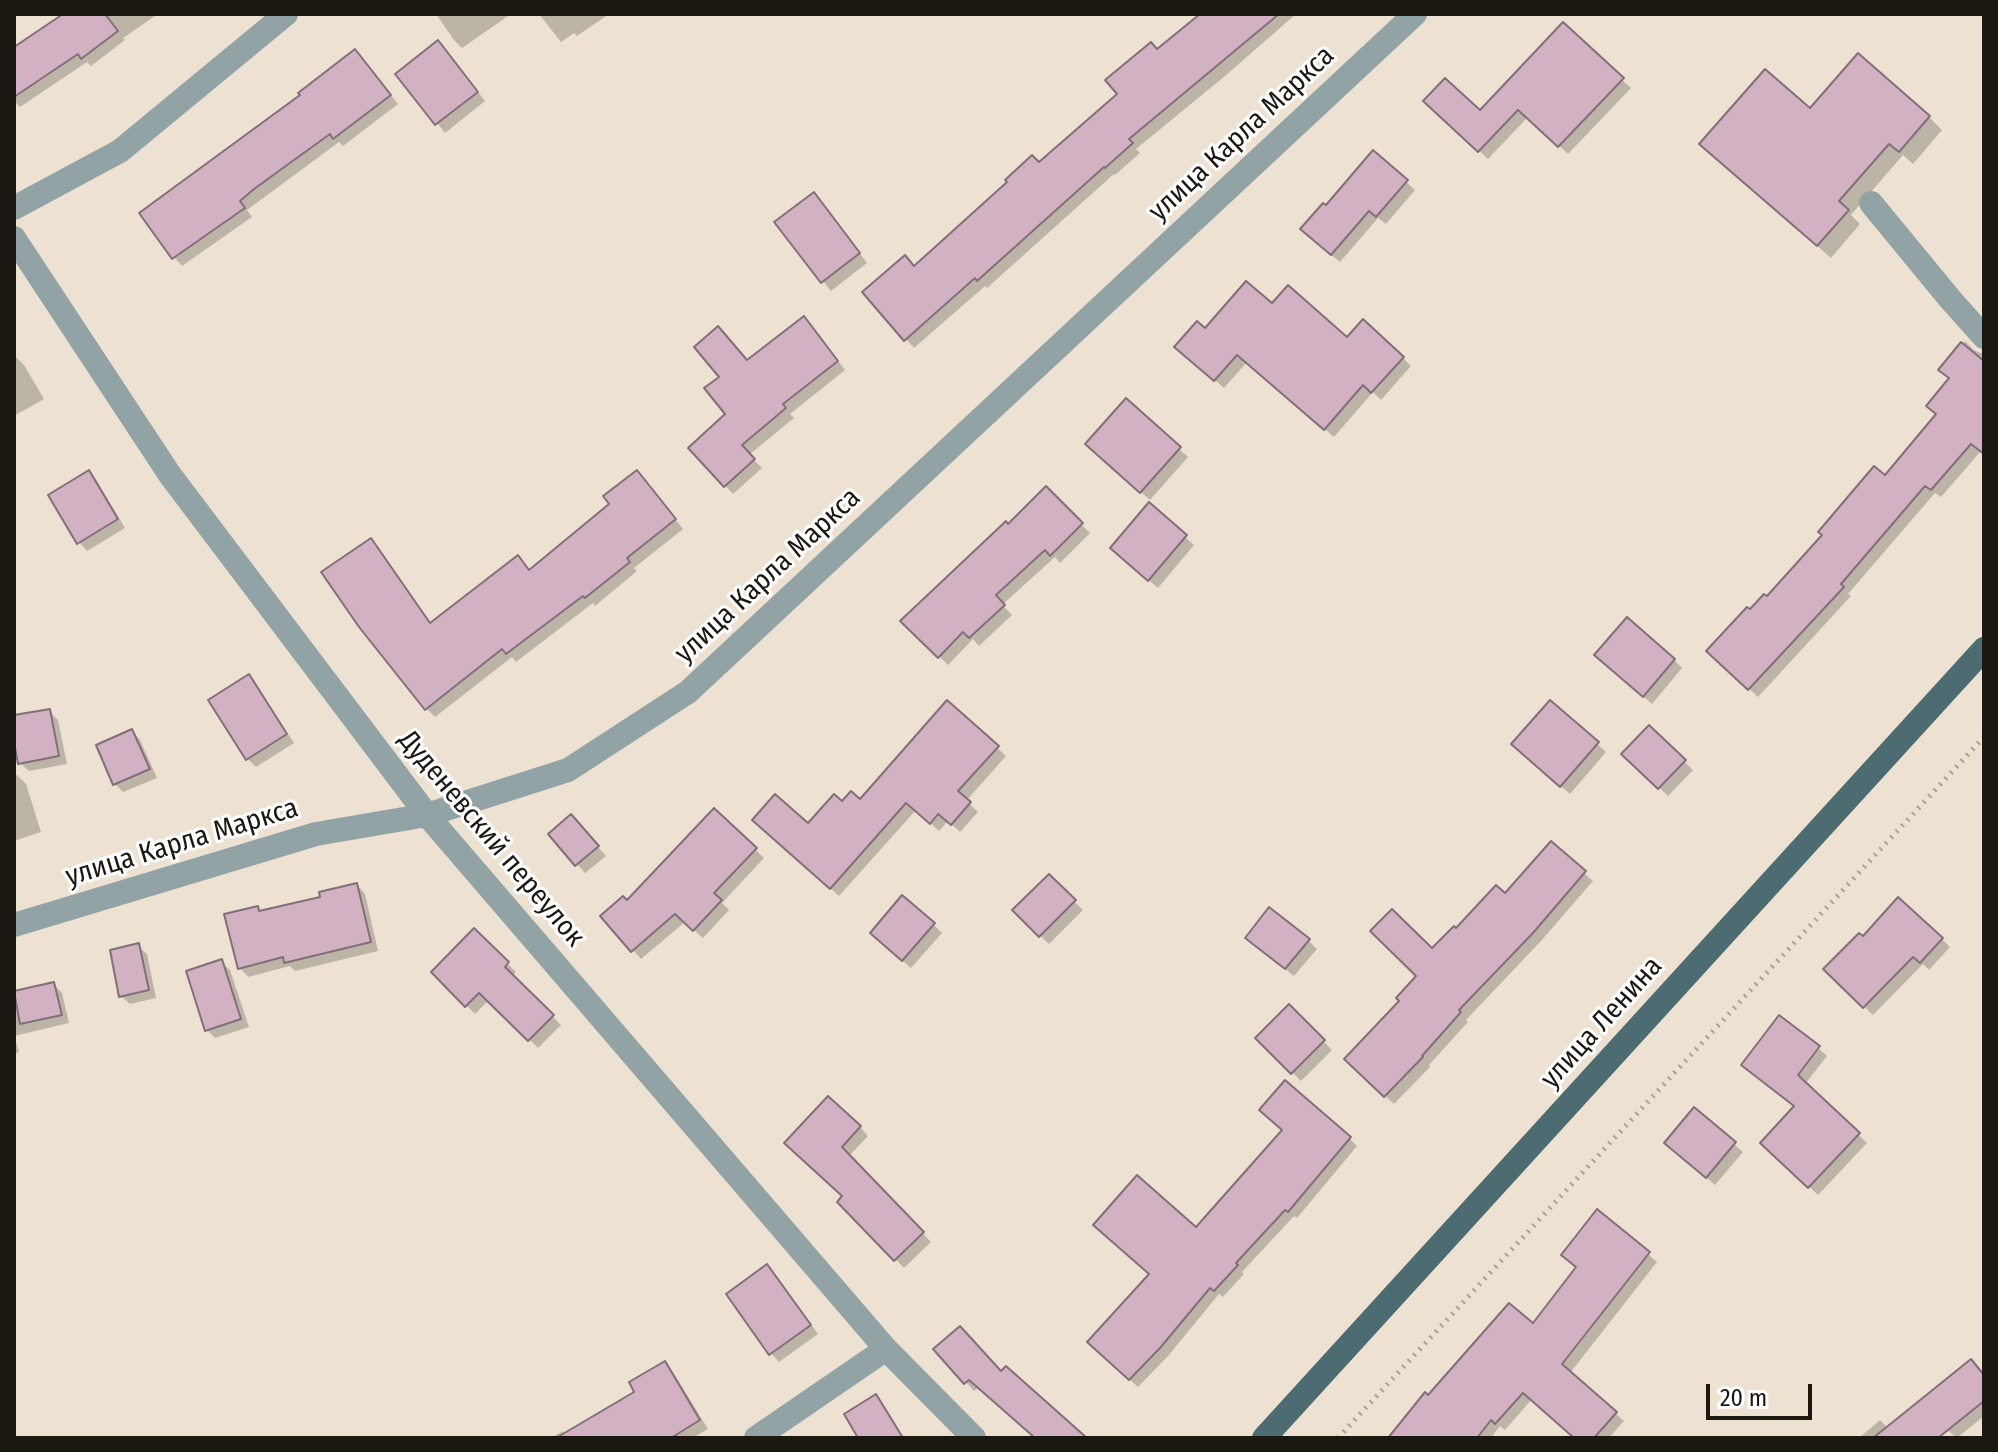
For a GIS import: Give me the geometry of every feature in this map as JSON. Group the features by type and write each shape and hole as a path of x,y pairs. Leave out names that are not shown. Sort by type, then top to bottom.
{"main road":[{"name":"улица Ленина","path":"1264,1438 1984,649"}],"street":[{"path":"14,208 120,151 286,14"},
{"name":"улица Карла Маркса","path":"14,925 316,834 427,815 568,770 688,692 1415,14"},
{"path":"1871,203 1984,337"},
{"name":"Дуденевский переулок","path":"14,238 170,475 427,815 886,1349 974,1438"},
{"path":"756,1438 886,1349"}],"path":[{"path":"1338,1438 1984,737"}],"building":[{"path":"63,14 105,14 118,31 81,59 78,54 14,97 14,47"},
{"path":"1200,14 1279,14 1129,139 1133,143 904,341 862,292 905,255 914,266 1007,182 1005,180 1032,155 1039,162 1117,94 1105,80 1151,42 1157,49"},
{"path":"1563,22 1624,78 1558,147 1518,110 1478,152 1423,101 1445,78 1480,110"},
{"path":"438,40 478,92 435,125 395,74"},
{"path":"355,49 391,95 333,139 330,134 254,189 240,201 245,208 172,259 139,213 300,95 298,93"},
{"path":"1858,53 1930,116 1899,152 1889,144 1839,201 1849,210 1817,246 1699,144 1765,69 1810,108"},
{"path":"1373,150 1408,180 1376,217 1369,211 1331,255 1300,229 1323,203 1326,205"},
{"path":"814,192 860,253 821,283 774,222"},
{"path":"1246,281 1272,303 1288,285 1347,337 1363,319 1404,357 1371,393 1363,385 1324,430 1237,355 1214,381 1174,347 1197,321 1205,328"},
{"path":"804,316 838,361 783,404 786,408 742,445 755,459 724,487 688,448 725,414 704,388 719,377 694,347 718,326 747,360"},
{"path":"1961,342 1984,361 1984,454 1971,444 1931,490 1925,486 1841,584 1844,587 1748,690 1706,651 1747,607 1750,609 1764,594 1767,596 1822,535 1818,532 1874,466 1885,475 1936,414 1926,406 1949,378 1938,370"},
{"path":"1126,398 1181,447 1140,493 1085,444"},
{"path":"89,470 118,519 77,544 48,495"},
{"path":"637,470 676,519 627,558 630,562 585,598 583,596 506,654 502,649 425,710 359,627 321,572 371,538 430,623 518,555 529,570 609,504 603,496"},
{"path":"1046,486 1083,523 1050,556 1045,550 996,595 1005,605 969,638 963,632 938,658 900,621"},
{"path":"1149,502 1187,535 1148,581 1110,548"},
{"path":"1627,617 1675,659 1643,697 1594,655"},
{"path":"249,674 287,734 246,760 208,700"},
{"path":"947,700 999,746 958,791 971,802 951,825 938,814 930,824 906,803 830,889 752,820 775,794 808,823 834,794 842,801 851,791 860,799"},
{"path":"1550,700 1599,742 1560,787 1511,744"},
{"path":"50,709 59,756 18,764 14,715"},
{"path":"1649,725 1686,760 1658,789 1621,754"},
{"path":"132,729 150,769 113,785 96,745"},
{"path":"714,808 757,848 714,893 722,900 693,931 675,914 631,952 600,916 623,896 627,900"},
{"path":"571,814 599,846 575,866 548,834"},
{"path":"1551,841 1586,871 1533,933 1459,1010 1461,1012 1423,1057 1384,1097 1344,1059 1399,1001 1396,998 1416,976 1370,931 1392,909 1432,948 1454,926 1456,928 1496,885 1505,893"},
{"path":"1049,874 1076,900 1039,937 1012,910"},
{"path":"357,883 371,942 284,963 283,957 238,969 224,914 258,906 259,911 320,897 319,892"},
{"path":"902,895 935,923 902,961 870,933"},
{"path":"1898,897 1943,938 1920,963 1913,957 1863,1008 1823,969 1859,933 1863,936"},
{"path":"1269,907 1310,939 1285,969 1245,938"},
{"path":"474,928 509,962 505,967 554,1015 528,1041 479,993 465,1007 431,972"},
{"path":"139,943 149,990 119,997 110,950"},
{"path":"222,959 241,1019 205,1031 186,971"},
{"path":"54,982 62,1015 20,1024 14,991"},
{"path":"1289,1004 1325,1040 1291,1074 1255,1038"},
{"path":"1779,1015 1820,1046 1798,1075 1860,1133 1808,1188 1760,1143 1794,1106 1741,1065"},
{"path":"1285,1080 1351,1137 1288,1212 1285,1210 1214,1291 1210,1288 1129,1380 1087,1342 1149,1274 1093,1225 1137,1175 1196,1227 1282,1130 1259,1110"},
{"path":"828,1096 861,1126 842,1147 924,1232 894,1261 837,1202 842,1196 784,1143"},
{"path":"1694,1107 1736,1142 1706,1178 1664,1143"},
{"path":"1597,1209 1650,1252 1562,1364 1617,1412 1594,1438 1574,1438 1523,1393 1495,1424 1491,1420 1477,1438 1388,1438 1425,1392 1428,1395 1509,1303 1533,1323 1576,1267 1561,1255"},
{"path":"767,1264 811,1325 769,1355 726,1294"},
{"path":"960,1326 1001,1371 1006,1366 1087,1438 1035,1438 969,1380 964,1384 933,1349"},
{"path":"1971,1359 1984,1375 1984,1401 1938,1438 1873,1438"},
{"path":"665,1361 700,1420 671,1438 556,1438 634,1392 629,1382"},
{"path":"876,1394 903,1438 858,1438 844,1414"}]}
